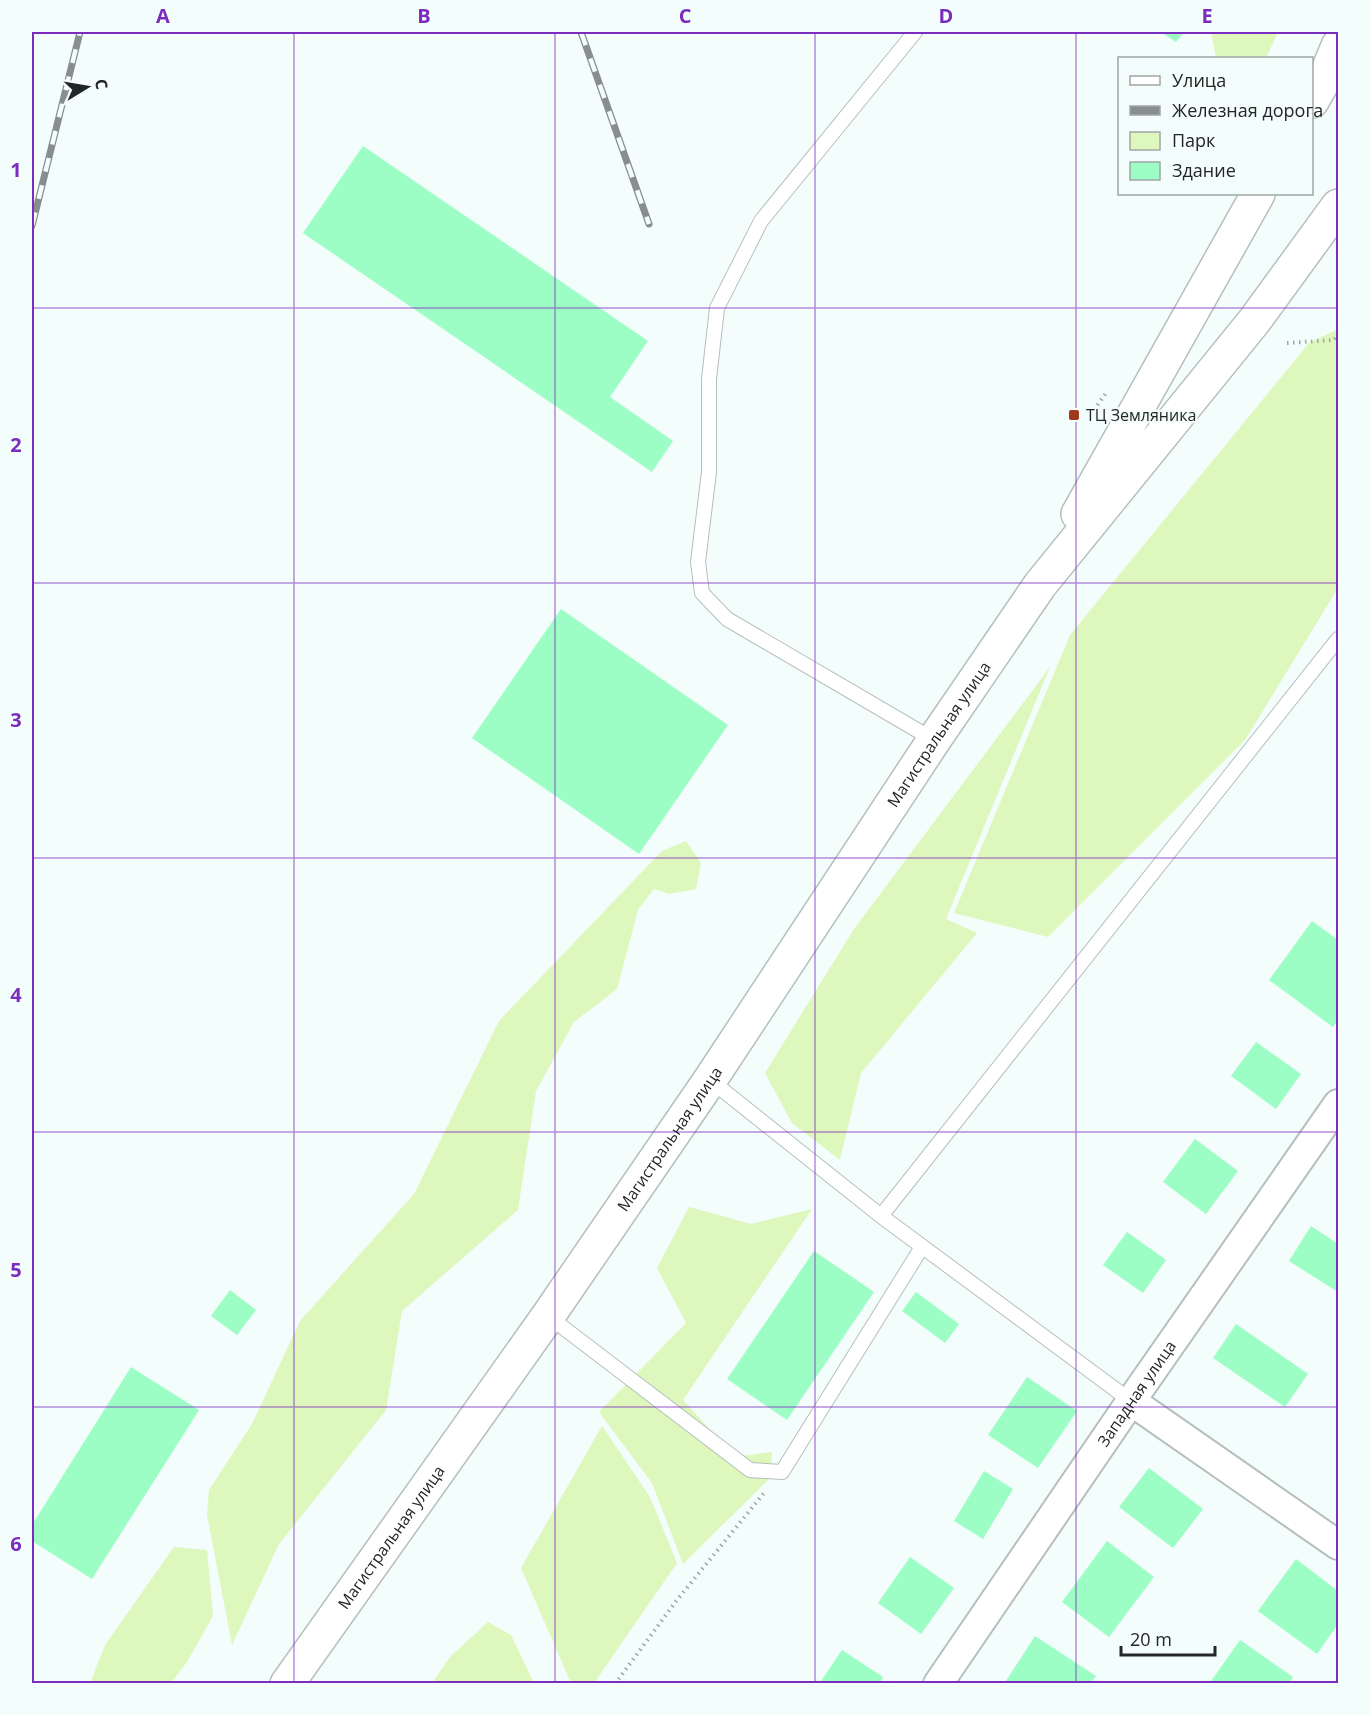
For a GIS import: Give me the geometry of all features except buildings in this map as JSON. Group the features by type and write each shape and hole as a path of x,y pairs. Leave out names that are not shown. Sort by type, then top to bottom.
{"main road":[{"path":"1313,98 1324,80 1338,46"},
{"path":"1040,585 1118,441 1257,195"},
{"path":"1040,585 1255,320 1338,206"},
{"name":"Магистральная улица","path":"287,1683 548,1316 710,1080 933,740 1040,585"}],"street":[{"name":"Западная улица","path":"938,1683 1338,1104"},
{"path":"1131,1401 1338,1545"}],"lane":[{"path":"915,32 760,220 717,308 709,379 710,472 698,562 702,593 727,619 933,740"},
{"path":"881,1216 1338,639"},
{"path":"710,1080 881,1216 1131,1401"},
{"path":"548,1316 750,1470 782,1472 922,1247"}],"path":[{"path":"1287,343 1334,340 1338,334"},
{"path":"615,1683 677,1600 782,1472"}],"green space":[{"path":"1211,32 1278,32 1266,57 1216,57"},
{"path":"1338,329 1338,588 1245,740 1048,937 954,913 1070,635 1309,343"},
{"path":"1050,667 946,919 977,933 861,1073 840,1160 792,1123 765,1073 854,929"},
{"path":"686,841 701,863 696,889 669,894 654,889 638,910 617,989 574,1022 536,1091 518,1210 402,1311 386,1410 279,1544 232,1645 207,1515 209,1490 252,1424 300,1321 414,1194 499,1021 662,851"},
{"path":"689,1207 751,1224 812,1209 683,1400 735,1457 772,1452 771,1477 683,1564 652,1483 599,1412 686,1323 657,1268"},
{"path":"602,1426 650,1497 677,1563 594,1683 571,1683 521,1568"},
{"path":"174,1547 207,1550 213,1616 187,1662 171,1683 90,1683 105,1645"},
{"path":"488,1622 511,1635 534,1683 432,1683 450,1657"}],"railway":[{"path":"32,226 80,32"},
{"path":"581,32 649,224"}],"place":[{"name":"ТЦ Земляника","path":"1074,415"}]}
